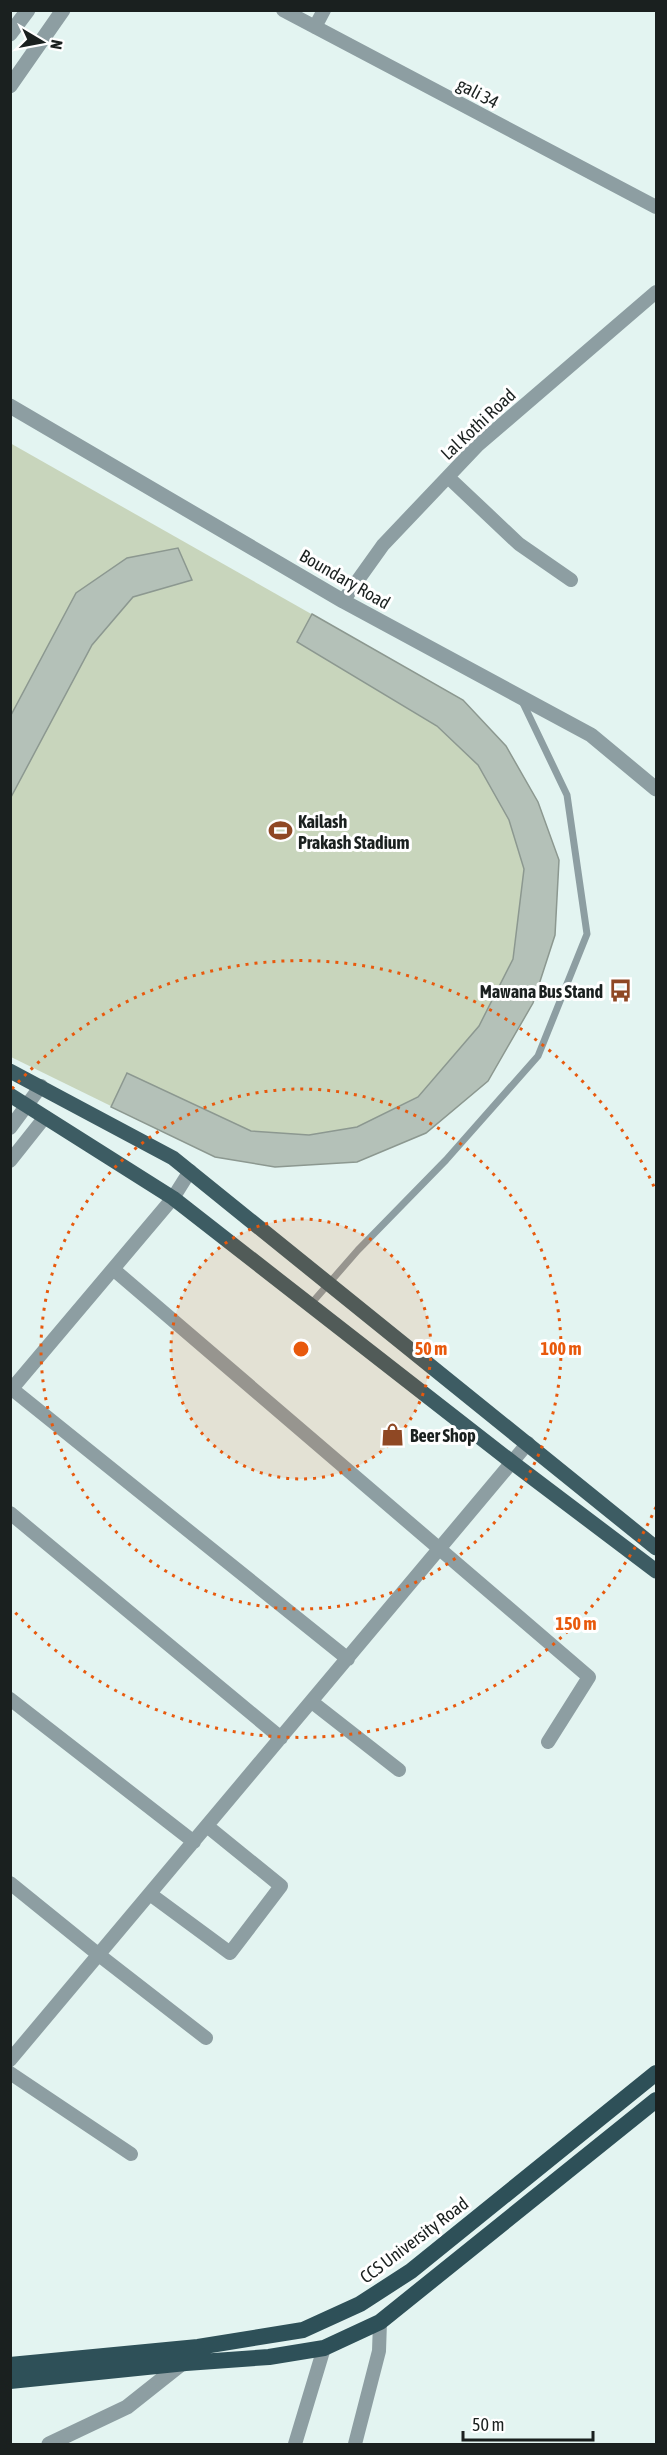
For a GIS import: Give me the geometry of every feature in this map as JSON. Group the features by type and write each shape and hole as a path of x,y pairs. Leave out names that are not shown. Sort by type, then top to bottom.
{"highway":[{"name":"CCS University Road","path":"10,2381 184,2355 303,2330 360,2304 411,2271 657,2073"},
{"path":"638,2088 655,2102"},
{"name":"CCS University Road","path":"10,2365 184,2355 269,2356 324,2348 380,2322 655,2102"},
{"path":"585,2132 597,2149"}],"main road":[{"path":"10,1071 173,1158 657,1548"},
{"path":"10,1095 173,1198 513,1463 657,1571"}],"street":[{"path":"10,34 28,10"},
{"path":"10,86 63,10"},
{"name":"gali 34","path":"283,10 657,207"},
{"path":"315,27 324,10"},
{"name":"Lal Kothi Road","path":"343,601 383,545 478,445 657,292"},
{"name":"Boundary Road","path":"10,406 343,601 591,735 657,789"},
{"path":"448,477 519,544 572,580"},
{"path":"10,1128 28,1106 40,1086"},
{"path":"10,1161 45,1117"},
{"path":"190,1171 173,1198 11,1390 348,1659"},
{"path":"113,1269 589,1677 548,1742"},
{"path":"10,2060 528,1443"},
{"path":"10,1513 281,1738"},
{"path":"10,1699 194,1842"},
{"path":"312,1702 399,1770"},
{"path":"150,1894 230,1953 281,1886 207,1826"},
{"path":"10,1882 206,2038"},
{"path":"10,2073 131,2154"},
{"path":"355,2445 379,2351 380,2322"},
{"path":"295,2445 324,2348"},
{"path":"49,2445 127,2407 184,2355"}],"lane":[{"path":"310,1305 378,1228 446,1160 538,1056 587,934 567,795 520,696"}],"green space":[{"name":"Kailash Prakash Stadium","path":"10,443 463,700 506,746 538,802 559,860 555,935 533,1003 488,1081 426,1133 357,1162 275,1167 215,1157 11,1057"}],"building":[{"path":"178,548 192,580 133,597 92,645 10,799 10,717 76,593 127,558"},
{"path":"312,614 463,700 506,746 538,802 559,860 555,935 533,1003 488,1081 426,1133 357,1162 275,1167 215,1157 111,1107 127,1073 251,1131 309,1135 357,1127 418,1097 479,1026 513,959 524,869 509,820 478,765 437,726 297,642"}],"place":[{"name":"Kailash Prakash Stadium","path":"280,831"},
{"name":"Mawana Bus Stand","path":"621,991"},
{"name":"Beer Shop","path":"392,1435"}]}
